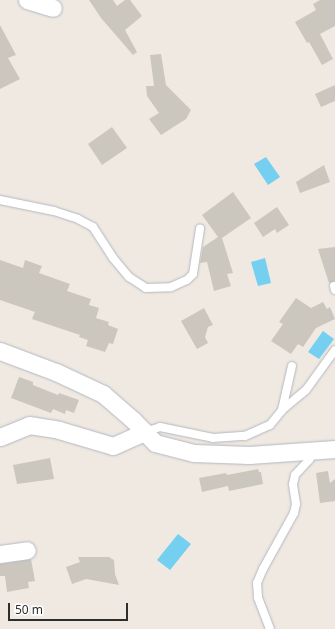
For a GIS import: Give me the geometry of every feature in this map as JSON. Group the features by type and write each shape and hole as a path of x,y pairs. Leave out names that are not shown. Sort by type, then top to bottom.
{"street":[{"path":"28,0 54,8"},
{"path":"0,351 56,372 103,394 155,443 194,452 249,456 335,449"},
{"path":"0,437 29,425 59,430 113,446 145,432"},
{"path":"0,554 26,550"}],"lane":[{"path":"0,200 54,211 78,219 93,227 129,277 146,288 171,287 187,280 193,274 200,229"},
{"path":"145,432 160,427 213,438 245,436 270,426 282,410 306,390 335,350"},
{"path":"282,410 292,366"},
{"path":"270,629 258,597 257,583 294,513 296,504 293,484 295,475 309,460 312,451"}],"water":[{"path":"266,157 280,177 268,185 254,164"},
{"path":"265,258 271,283 258,286 251,262"},
{"path":"323,331 334,339 319,359 308,352"},
{"path":"178,534 191,544 170,570 157,560"}],"building":[{"path":"89,0 113,0 117,6 125,0 130,0 142,16 125,30 137,52 133,55 101,18"},
{"path":"320,0 335,0 335,26 320,34 333,59 322,65 309,42 307,43 295,22 316,10 313,4"},
{"path":"0,25 16,55 8,58 20,79 0,89"},
{"path":"161,54 166,85 191,110 186,119 161,135 149,119 159,113 147,96 146,86 154,86 150,55"},
{"path":"335,85 335,101 321,107 315,94"},
{"path":"112,127 127,148 102,165 88,144"},
{"path":"324,165 330,182 300,193 296,182"},
{"path":"233,192 251,218 222,238 233,273 227,274 231,286 214,291 207,262 200,263 203,247 218,237 202,215"},
{"path":"277,207 289,225 277,233 275,229 263,237 254,223"},
{"path":"335,247 335,281 329,283 318,249"},
{"path":"0,260 23,268 25,260 42,266 39,273 70,284 67,291 91,299 89,305 99,308 96,318 109,322 108,325 118,329 113,344 109,343 105,352 86,346 88,340 79,337 80,335 32,319 35,312 0,300"},
{"path":"296,298 311,308 323,302 327,309 330,307 335,319 316,328 303,347 298,344 291,354 271,341 283,324 279,322"},
{"path":"204,308 213,325 208,327 205,337 208,343 197,349 181,321"},
{"path":"19,377 33,382 33,385 58,395 59,393 79,400 74,413 66,410 65,414 53,409 51,413 11,398"},
{"path":"50,458 54,479 17,484 13,465"},
{"path":"258,469 259,472 261,472 263,484 229,491 228,486 202,492 199,478 226,473 227,475"},
{"path":"328,471 330,483 335,479 335,501 320,503 316,473"},
{"path":"78,557 109,557 114,560 115,574 119,585 86,579 72,584 66,567 80,562"},
{"path":"31,559 35,581 28,582 29,588 7,592 5,576 0,576 0,564"}]}
